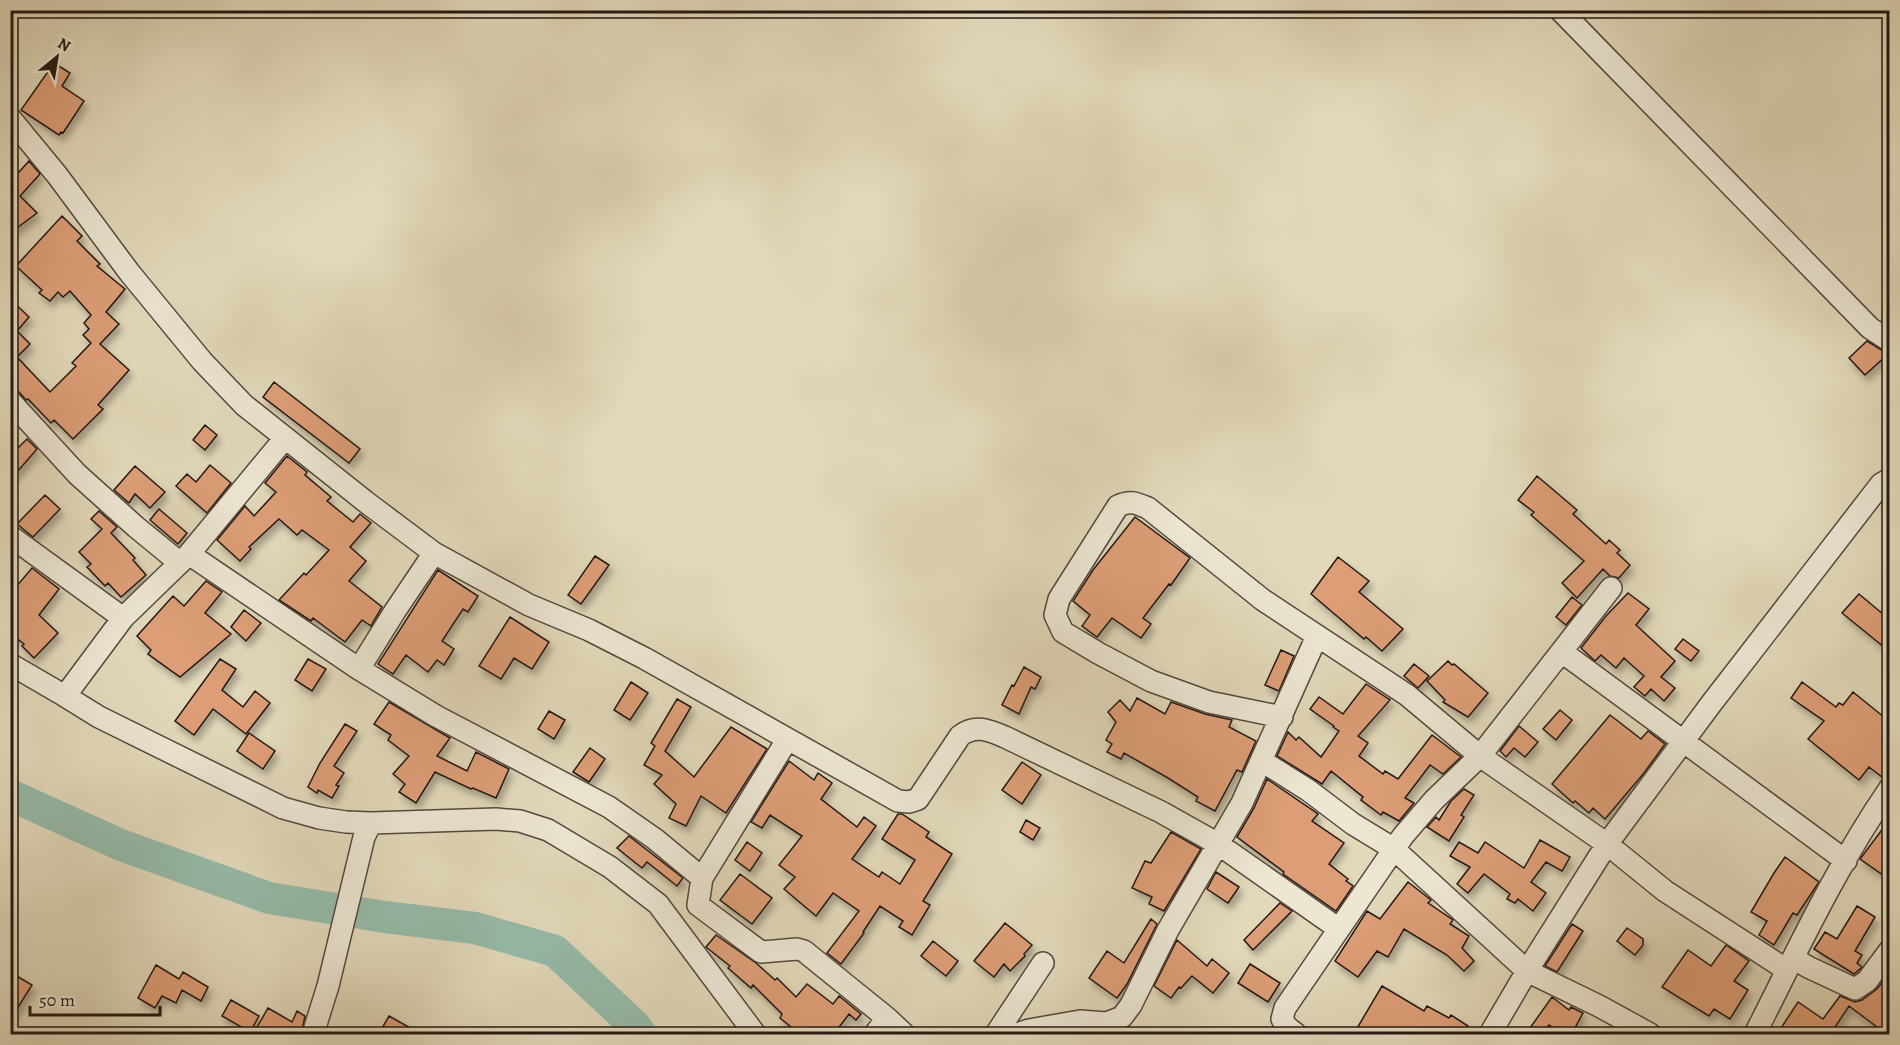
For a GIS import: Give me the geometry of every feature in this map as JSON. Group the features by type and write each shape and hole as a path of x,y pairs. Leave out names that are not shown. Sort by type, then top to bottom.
{"street":[{"path":"1560,10 1870,328 1890,341"},
{"path":"10,118 57,175 129,272 202,361 244,405 434,553 529,606 589,630 644,658 898,801 909,802 918,799 960,736 967,730 984,729 1161,812 1218,844 1339,929"},
{"path":"15,414 136,527 436,716 609,807 655,839 702,878"},
{"path":"65,696 123,618 185,558 285,438"},
{"path":"1490,1035 1527,971 1607,844 1881,484 1890,479"},
{"path":"1282,717 1209,702 1151,681 1063,632 1055,615 1059,599 1118,506 1126,502 1135,502 1148,508 1263,600 1407,695 1480,756 1607,844 1665,891 1790,964 1808,967 1854,989 1867,981 1890,950"},
{"path":"10,536 123,618"},
{"path":"359,669 434,553"},
{"path":"1296,1035 1282,1019 1285,1008 1403,836 1434,800 1480,756 1611,588"},
{"path":"1017,1035 1029,1030 1080,1021 1107,1023 1122,1017 1131,1005 1168,930 1242,803 1317,636"},
{"path":"1562,652 1846,861"},
{"path":"10,664 99,717 283,808 367,830 496,819 520,820 548,830 610,867 658,904 755,1035"},
{"path":"787,740 702,878 698,905 761,952 797,949 804,951 881,1026 904,1035"},
{"path":"1262,761 1308,790 1353,824 1394,849 1527,971 1599,1006 1650,1035"},
{"path":"1755,1035 1790,964 1871,815 1890,788"},
{"path":"313,1035 328,986 367,830"},
{"path":"996,1035 1043,963"}],"building":[{"path":"54,63 70,73 62,86 84,101 63,133 59,135 21,110"},
{"path":"29,161 40,174 20,196 37,213 10,233 10,182"},
{"path":"62,216 82,236 77,241 100,264 97,266 125,289 106,312 119,324 100,344 129,370 98,405 103,409 73,439 54,420 51,423 28,399 26,400 19,392 10,389 10,299 29,317 17,331 30,344 17,357 50,392 76,366 72,363 91,343 83,335 89,329 84,323 91,315 70,291 63,297 58,292 50,301 39,293 42,290 16,266"},
{"path":"1867,341 1888,354 1865,375 1849,358"},
{"path":"274,382 360,449 349,463 263,397"},
{"path":"205,425 217,435 205,450 193,440"},
{"path":"10,438 19,447 27,439 37,449 10,480"},
{"path":"287,456 307,472 305,475 331,497 327,501 353,522 360,514 371,523 350,547 366,561 349,581 382,607 371,626 362,620 345,642 313,618 311,621 279,600 329,550 302,530 297,535 279,519 249,547 251,549 240,561 217,540 245,506 254,516 276,492 265,483"},
{"path":"210,465 231,483 207,513 176,486 187,474 196,482"},
{"path":"135,466 165,492 150,508 135,494 129,503 114,490"},
{"path":"1537,476 1577,510 1573,514 1606,544 1609,540 1620,550 1617,553 1630,565 1619,578 1610,576 1603,569 1577,598 1562,583 1584,561 1531,515 1534,512 1518,500"},
{"path":"45,495 60,509 33,537 17,524"},
{"path":"159,509 187,533 178,544 150,520"},
{"path":"99,511 117,527 111,533 135,558 133,560 146,575 121,597 108,583 105,586 87,567 91,564 79,552 102,529 91,519"},
{"path":"1135,517 1190,558 1143,618 1151,624 1141,638 1112,618 1097,637 1082,626 1090,615 1073,601 1093,570"},
{"path":"595,556 609,565 581,604 568,595"},
{"path":"1338,557 1369,581 1359,592 1403,629 1382,651 1366,637 1364,639 1311,594"},
{"path":"32,568 59,589 39,615 58,633 34,658 22,646 24,644 10,633 10,594"},
{"path":"438,570 478,596 468,612 463,609 442,641 454,649 444,665 437,660 428,672 406,655 393,674 378,664"},
{"path":"206,581 222,592 205,613 231,634 180,677 148,654 151,650 137,636 173,596 184,606"},
{"path":"1628,593 1649,609 1636,625 1675,661 1661,677 1675,688 1664,701 1651,689 1645,696 1634,687 1644,676 1624,658 1616,668 1601,655 1595,661 1581,648"},
{"path":"1859,594 1890,620 1890,652 1842,613"},
{"path":"1572,597 1582,605 1566,625 1556,617"},
{"path":"244,610 261,623 246,641 231,627"},
{"path":"510,617 549,642 532,669 514,658 501,679 479,666"},
{"path":"1683,639 1699,651 1691,661 1675,649"},
{"path":"1281,650 1294,656 1279,691 1265,685"},
{"path":"220,659 236,669 222,690 243,707 255,691 270,703 246,734 213,709 194,735 175,721"},
{"path":"308,659 326,669 312,691 295,680"},
{"path":"1448,661 1488,693 1468,717 1443,702 1445,700 1427,681"},
{"path":"1414,664 1429,676 1418,688 1404,676"},
{"path":"1024,667 1041,677 1035,689 1031,687 1019,714 1002,705"},
{"path":"631,682 648,693 630,720 614,710"},
{"path":"1802,682 1836,707 1839,703 1843,705 1853,692 1890,722 1890,734 1882,743 1890,749 1890,766 1882,777 1869,767 1859,780 1808,739 1824,721 1791,698"},
{"path":"1366,684 1390,700 1358,736 1368,743 1359,756 1383,774 1385,771 1398,779 1432,735 1461,757 1443,774 1430,765 1405,798 1414,803 1399,821 1383,812 1381,815 1361,800 1363,797 1331,771 1322,784 1277,756 1288,732 1296,740 1299,737 1321,757 1339,731 1310,709 1319,697 1343,714"},
{"path":"1137,698 1165,714 1171,702 1205,714 1232,720 1229,727 1256,741 1242,772 1237,770 1215,811 1196,801 1198,797 1124,753 1121,759 1107,752 1112,744 1106,740 1116,722 1108,712 1120,700 1130,711"},
{"path":"677,699 691,707 665,751 694,777 731,727 767,749 726,813 701,796 686,826 669,818 676,804 654,784 662,775 644,765 655,746 651,743"},
{"path":"389,702 450,738 437,756 467,771 476,752 509,769 496,798 435,772 416,803 399,792 405,784 393,774 409,756 388,740 391,735 374,724"},
{"path":"1560,710 1572,720 1556,740 1543,729"},
{"path":"549,711 565,720 554,739 538,729"},
{"path":"1610,715 1641,739 1648,731 1665,744 1605,819 1593,808 1589,813 1575,801 1573,803 1552,784"},
{"path":"345,724 357,731 334,766 344,773 336,785 339,786 332,798 308,787 320,763"},
{"path":"1519,726 1538,742 1525,757 1514,748 1506,757 1500,751"},
{"path":"249,733 275,751 263,769 237,751"},
{"path":"590,748 605,759 589,782 573,772"},
{"path":"789,761 814,780 818,773 832,783 821,799 857,827 864,817 876,826 852,859 879,877 882,872 900,884 915,860 882,839 898,814 902,814 929,832 926,837 952,854 923,901 930,905 912,935 899,927 903,921 880,906 841,964 827,953 859,911 833,893 816,916 784,889 795,877 779,865 802,836 770,815 762,828 751,822"},
{"path":"1022,762 1041,775 1022,804 1002,790"},
{"path":"1267,779 1318,814 1312,821 1344,843 1329,864 1353,886 1336,911 1283,874 1284,872 1237,837"},
{"path":"1464,789 1474,795 1461,815 1464,817 1449,841 1427,827 1436,817 1439,820 1451,801"},
{"path":"1890,819 1890,866 1883,875 1860,859"},
{"path":"1026,820 1040,828 1033,840 1020,832"},
{"path":"1171,832 1201,849 1164,911 1149,904 1152,897 1132,888 1145,861 1151,863"},
{"path":"629,836 683,878 677,886 647,862 642,868 617,848"},
{"path":"1540,840 1570,857 1562,871 1546,862 1531,882 1546,893 1533,911 1518,899 1515,903 1507,899 1510,894 1484,874 1468,893 1457,884 1470,867 1450,856 1459,842 1478,853 1485,842 1524,868"},
{"path":"747,842 762,853 750,871 735,860"},
{"path":"1785,857 1819,882 1797,915 1793,913 1774,945 1759,935 1767,921 1751,912"},
{"path":"1216,872 1239,887 1228,903 1207,889"},
{"path":"740,874 772,898 752,924 720,900"},
{"path":"1408,882 1431,900 1428,903 1453,920 1450,924 1469,936 1462,948 1474,961 1464,971 1447,955 1404,929 1388,957 1377,951 1358,977 1335,961 1367,911 1380,919"},
{"path":"1280,903 1292,911 1253,950 1244,940"},
{"path":"1857,906 1875,917 1855,951 1862,955 1857,963 1862,967 1854,974 1814,949 1825,932 1837,939"},
{"path":"1151,919 1157,924 1127,984 1117,998 1089,978 1107,951 1124,963"},
{"path":"1005,923 1032,945 1010,971 1004,964 994,977 974,961"},
{"path":"1572,924 1583,931 1557,972 1545,966"},
{"path":"1627,928 1643,939 1643,945 1635,955 1617,941"},
{"path":"716,935 756,963 775,980 777,978 796,997 807,984 833,1004 839,996 861,1014 856,1020 849,1014 833,1035 801,1035 780,1018 782,1014 753,985 751,988 728,968 730,966 706,947"},
{"path":"1177,940 1207,966 1212,959 1229,973 1213,993 1192,976 1181,988 1179,987 1171,998 1154,986"},
{"path":"933,941 958,961 946,976 921,956"},
{"path":"1726,945 1749,961 1734,981 1748,990 1730,1019 1714,1009 1709,1016 1662,987 1688,950 1711,966"},
{"path":"1250,964 1280,983 1268,1002 1238,983"},
{"path":"156,965 179,979 183,972 208,987 201,1001 182,990 176,1003 162,996 155,1008 138,998"},
{"path":"10,972 32,985 10,1020"},
{"path":"1890,972 1890,1019 1881,1030 1849,1006 1835,1027 1846,1035 1790,1035 1781,1028 1798,1002 1823,1019 1840,996 1855,1002 1862,1000 1877,989"},
{"path":"1382,986 1424,1011 1427,1006 1449,1018 1451,1015 1468,1026 1462,1035 1353,1035"},
{"path":"1552,997 1569,1010 1571,1007 1583,1013 1571,1035 1564,1035 1549,1025 1542,1035 1525,1035"},
{"path":"231,1000 259,1016 250,1032 222,1016"},
{"path":"268,1008 292,1022 297,1011 305,1016 301,1035 266,1035 256,1029"},
{"path":"389,1016 423,1035 378,1035"}],"waterway":[{"path":"10,795 121,845 269,898 385,917 475,928 555,951 641,1034"}]}
